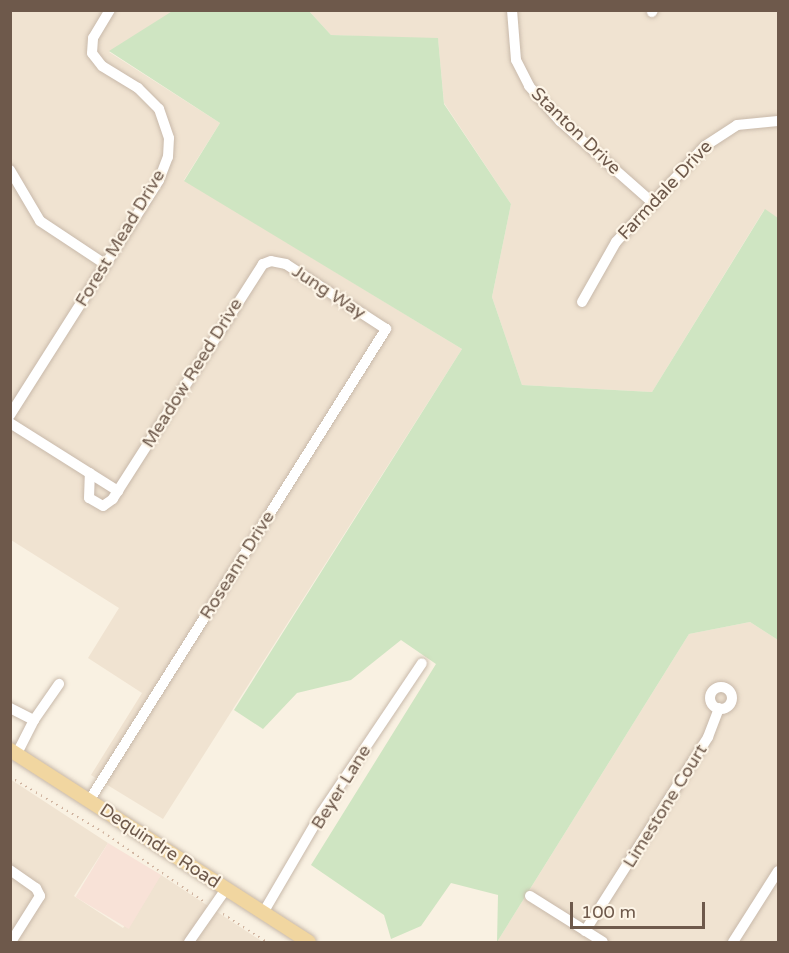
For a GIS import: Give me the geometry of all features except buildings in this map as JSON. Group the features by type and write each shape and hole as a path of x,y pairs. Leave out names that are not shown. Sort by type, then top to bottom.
{"main road":[{"name":"Dequindre Road","path":"14,752 305,942"}],"street":[{"name":"Forest Mead Drive","path":"10,415 159,180 169,147 167,127 153,101 102,66 92,53 93,39 110,10"},
{"name":"Stanton Drive","path":"512,10 516,60 529,86 560,121 654,204"},
{"name":"Farmdale Drive","path":"582,302 616,242 720,134 737,125 778,121"},
{"path":"10,170 16,192 40,221 105,264"},
{"name":"Jung Way","path":"271,261 286,264 386,329"},
{"name":"Meadow Reed Drive","path":"118,491 257,270 271,261"},
{"name":"Roseann Drive","path":"89,801 386,329"},
{"path":"10,423 90,473 118,491 103,506 93,503 90,473"},
{"name":"Beyer Lane","path":"262,913 322,812 422,663"},
{"path":"14,752 59,684"},
{"path":"10,708 34,720"},
{"name":"Limestone Court","path":"585,932 708,737 719,708"},
{"path":"10,870 36,888 40,896 11,942"},
{"path":"733,942 778,871"},
{"path":"189,942 226,889"},
{"path":"530,896 603,942"}],"path":[{"path":"10,777 103,832 207,903"},
{"path":"218,911 267,942"}],"shaded area":[{"path":"11,11 174,11 109,52 220,123 184,180 462,349 163,819 91,775 142,693 88,658 119,608 11,540"},
{"path":"309,11 778,11 778,218 764,210 652,392 522,385 492,297 511,204 444,103 438,39 331,35"},
{"path":"750,622 778,640 778,942 497,942 689,634"},
{"path":"10,779 108,843 74,896 123,928 161,875 263,942 11,942"},
{"path":"108,843 161,875 129,929 76,897"}],"green space":[{"path":"174,10 309,11 331,35 438,38 444,104 511,204 492,297 522,385 652,392 765,209 778,218 778,640 750,622 689,634 497,942 498,895 451,883 421,926 391,939 384,915 311,865 436,664 401,640 351,680 297,693 263,729 234,710 462,349 184,181 220,123 109,51"}]}
